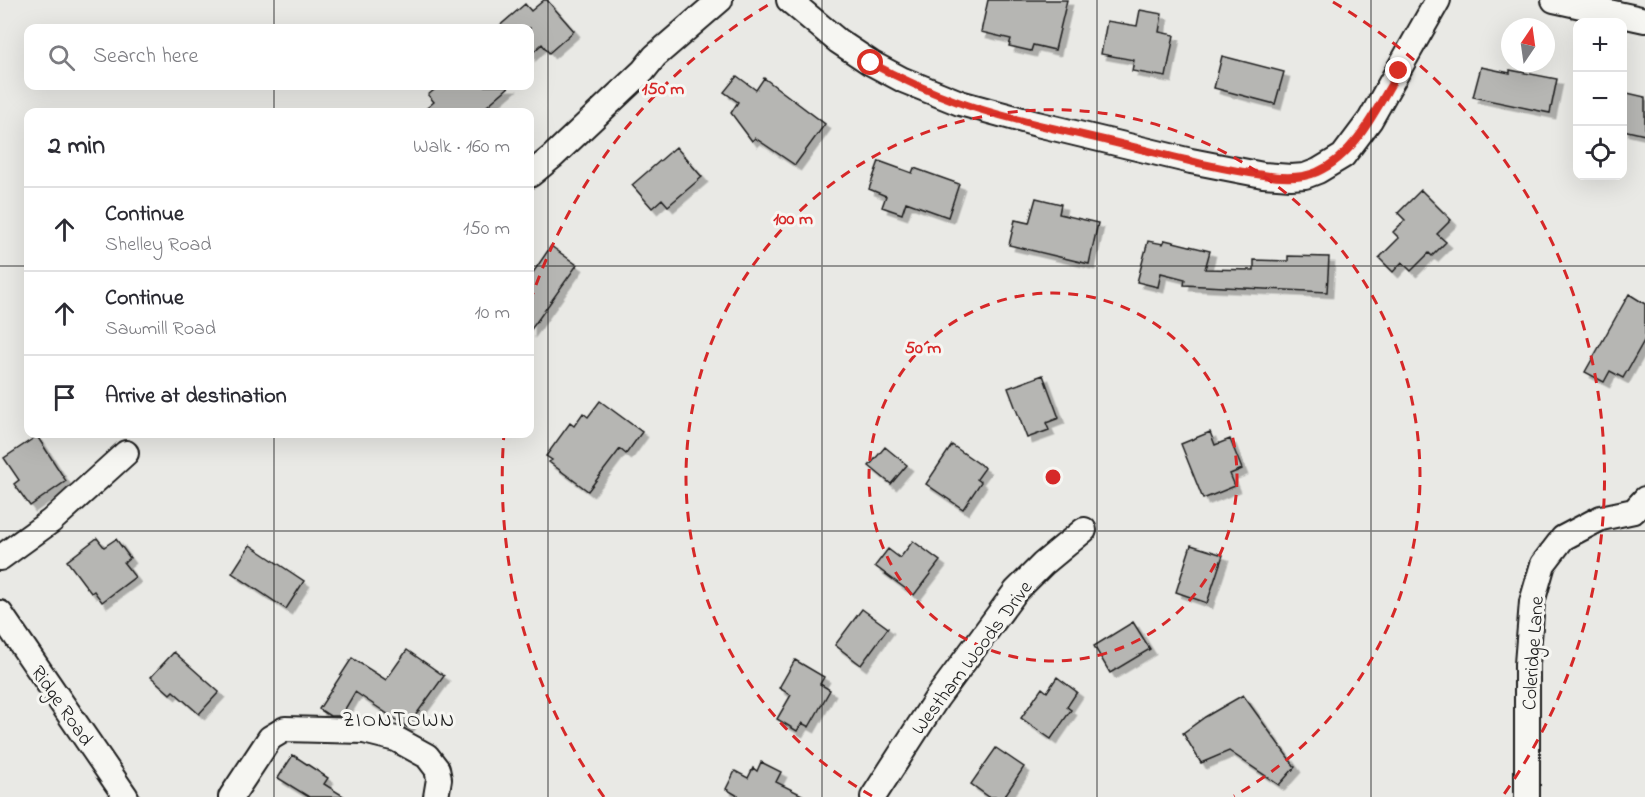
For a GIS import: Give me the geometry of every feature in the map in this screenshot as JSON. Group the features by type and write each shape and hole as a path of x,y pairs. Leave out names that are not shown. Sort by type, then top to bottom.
{"street":[{"path":"534,172 644,71 655,56 720,0"},
{"path":"789,0 838,41 871,63 903,80 960,102 1037,124 1180,158 1263,175 1292,177 1305,176 1318,171 1343,156 1379,105 1438,0"},
{"path":"1554,0 1645,20"},
{"path":"0,558 51,520 126,453"},
{"name":"Coleridge Lane","path":"1527,797 1527,664 1532,602 1543,564 1563,538 1601,518 1634,511 1645,498"},
{"name":"Westham Woods Drive","path":"873,797 937,698 1016,591 1043,564 1084,530"},
{"name":"Ridge Road","path":"0,613 126,797"},
{"path":"231,797 270,738 285,729 364,730 396,739 427,756 437,769 439,779 436,797"}],"building":[{"path":"547,0 574,31 549,53 542,44 534,51 534,24 502,24 525,4 531,11"},
{"path":"988,0 1067,0 1055,50 1033,45 1031,51 1009,46 1011,39 981,32"},
{"path":"1140,10 1162,14 1159,32 1174,35 1166,77 1132,71 1134,60 1101,54 1107,21 1137,26"},
{"path":"1222,56 1284,72 1275,104 1214,88"},
{"path":"1481,67 1501,72 1520,72 1557,79 1550,113 1473,97"},
{"path":"737,76 756,90 764,78 825,124 795,165 755,138 752,141 731,113 738,102 724,92"},
{"path":"434,90 505,90 485,108 427,108 434,102 428,95"},
{"path":"1627,93 1645,97 1645,135 1627,131"},
{"path":"676,147 702,177 668,206 662,199 652,208 632,185"},
{"path":"879,161 912,173 914,168 959,184 948,217 906,202 902,214 882,207 886,196 869,189"},
{"path":"1421,190 1451,220 1437,234 1446,242 1432,256 1429,253 1411,271 1402,262 1393,272 1379,258 1399,238 1393,232 1405,220 1398,213"},
{"path":"1036,198 1061,204 1059,214 1098,223 1089,264 1009,245 1015,220 1029,223"},
{"path":"1165,240 1210,251 1205,269 1254,270 1254,260 1288,261 1288,256 1329,257 1327,292 1184,285 1185,279 1161,273 1158,287 1137,282 1148,241 1163,244"},
{"path":"551,246 577,265 534,325 534,271"},
{"path":"1629,294 1645,304 1645,339 1623,378 1610,371 1604,382 1585,372"},
{"path":"1043,375 1059,418 1046,423 1049,430 1027,438 1008,388"},
{"path":"600,401 642,432 626,454 620,449 588,491 549,462 552,460 546,456 570,423 574,426 583,413 588,417"},
{"path":"1210,432 1215,445 1230,439 1242,469 1230,474 1235,486 1203,499 1181,444"},
{"path":"34,438 38,438 66,481 30,506 14,484 19,480 4,458"},
{"path":"952,445 985,468 977,479 981,482 963,509 926,484"},
{"path":"885,447 907,465 891,484 869,466"},
{"path":"97,538 104,547 116,539 130,558 124,563 135,577 102,602 94,591 91,593 67,561"},
{"path":"913,541 940,561 914,595 875,566 888,549 900,558"},
{"path":"250,545 304,581 286,609 232,573"},
{"path":"1191,545 1223,555 1207,603 1176,592"},
{"path":"862,609 888,628 861,665 835,645"},
{"path":"1133,622 1150,649 1110,673 1094,646"},
{"path":"407,650 444,676 407,727 355,692 341,716 330,716 319,709 352,658 386,680"},
{"path":"174,652 219,692 199,714 173,691 170,694 151,677"},
{"path":"795,660 824,677 820,684 830,690 809,727 802,723 797,731 777,719 791,695 779,688"},
{"path":"1057,677 1077,692 1067,707 1071,710 1051,739 1021,718 1042,688 1047,692"},
{"path":"1243,695 1295,767 1279,785 1229,751 1201,763 1183,733"},
{"path":"996,748 1024,767 1004,797 989,797 971,784"},
{"path":"293,755 328,778 324,784 345,797 309,797 278,778"},
{"path":"761,762 781,772 776,782 806,797 737,797 726,789 735,771 748,778 753,768 757,771"}],"district":[{"name":"ZIONTOWN","path":"399,719"}],"route":[{"path":"871,63 903,80 960,102 1037,124 1191,161 1263,175 1292,177 1305,176 1318,171 1343,156 1370,120 1399,71"}]}
